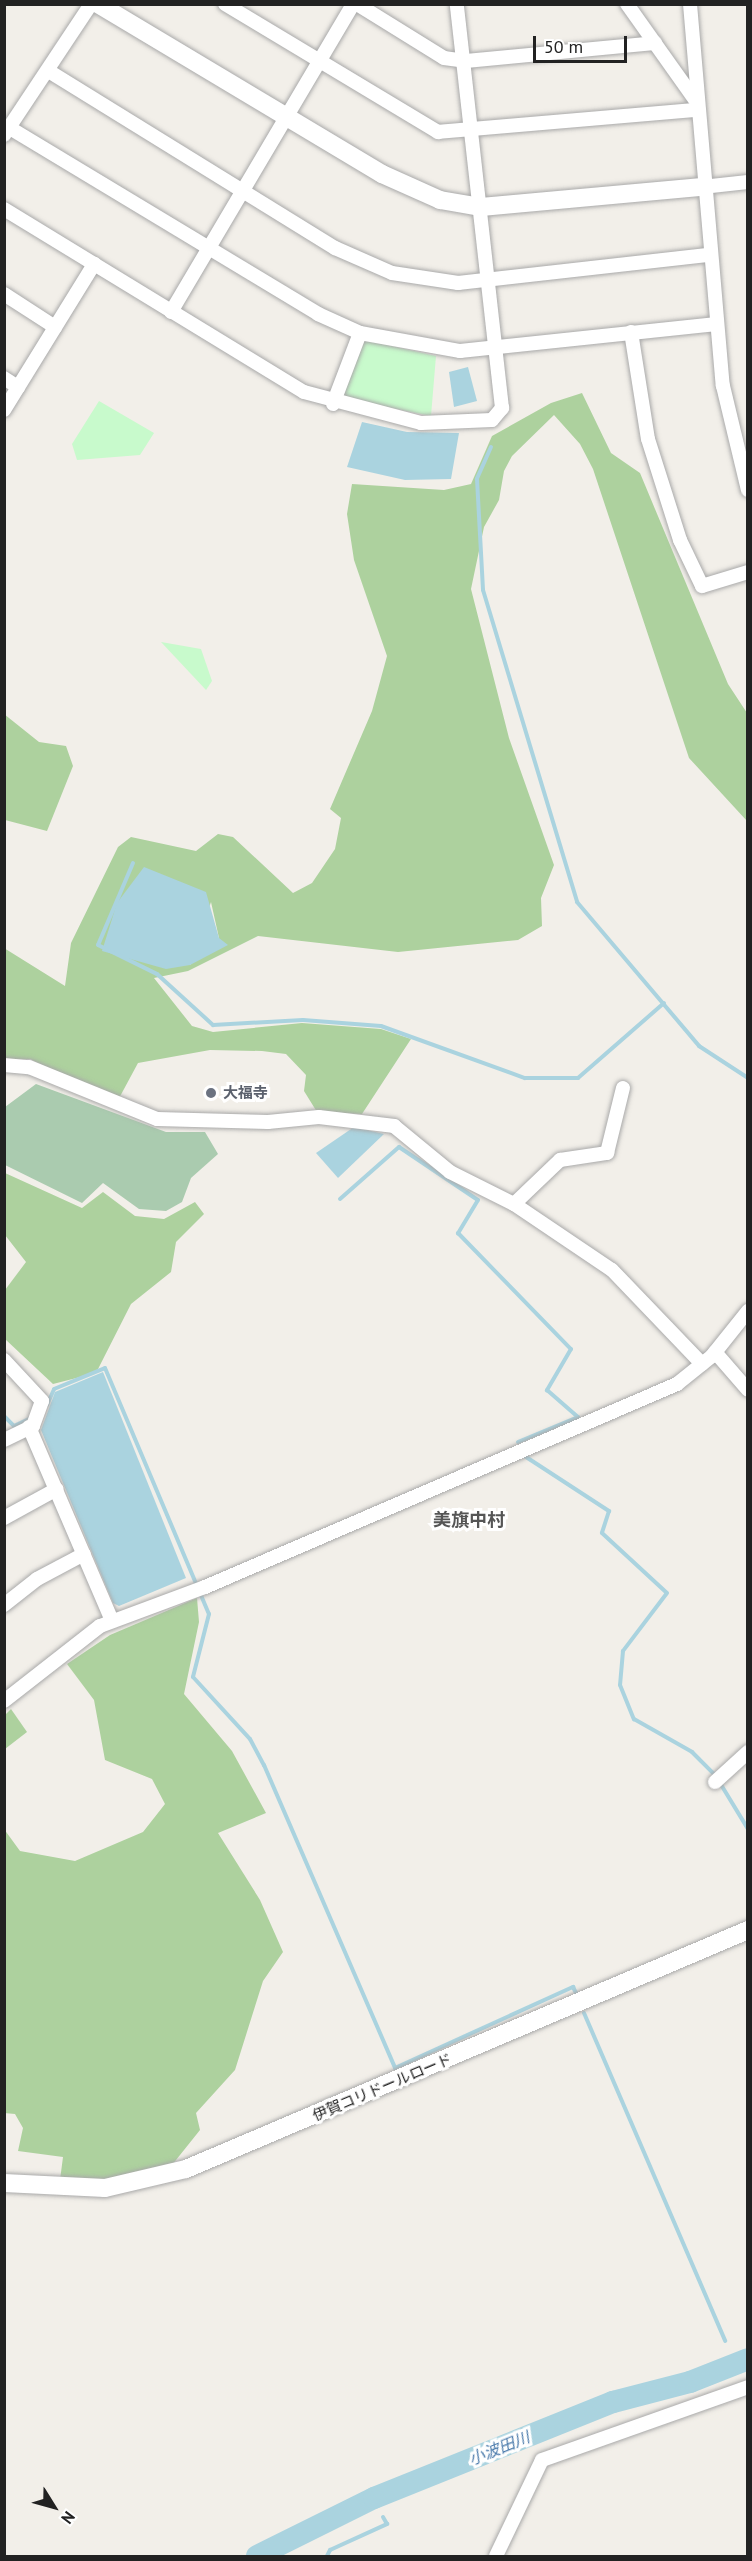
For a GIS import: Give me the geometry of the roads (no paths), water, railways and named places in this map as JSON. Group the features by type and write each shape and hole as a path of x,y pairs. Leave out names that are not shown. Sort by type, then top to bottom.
{"street":[{"path":"91,4 50,72 7,131 318,314 360,333 444,351 496,350 632,332 717,324"},
{"path":"98,4 412,190 481,207 747,182"},
{"path":"225,4 423,127 447,134 696,105"},
{"path":"171,312 207,247 353,4"},
{"path":"357,4 444,58 465,62 655,43"},
{"path":"4,209 294,387 333,404 421,423 492,420 502,408 457,4"},
{"path":"627,4 696,105"},
{"path":"690,4 702,187 728,419 747,490"},
{"path":"50,72 242,190 376,268 434,282 488,280 709,255"},
{"path":"4,410 94,264"},
{"path":"4,294 55,327"},
{"path":"632,332 650,448 702,586 747,572"},
{"path":"333,404 360,333"},
{"path":"4,378 18,387"},
{"path":"4,1065 29,1067 149,1118 268,1122 320,1117 383,1122 450,1172 514,1204 612,1270 702,1364"},
{"path":"514,1204 560,1160 607,1153 623,1088"},
{"path":"4,1701 78,1640 112,1621 206,1587 658,1393 702,1364 715,1352 747,1311"},
{"path":"715,1352 747,1390"},
{"path":"4,1360 42,1401 31,1427 4,1440"},
{"path":"31,1427 112,1621"},
{"path":"4,1518 57,1489"},
{"path":"4,1605 37,1579 84,1554"},
{"path":"717,1780 747,1752"},
{"name":"伊賀コリドールロード","path":"4,2183 105,2188 186,2169 747,1930"},
{"path":"496,2556 542,2460 747,2387"}],"water":[{"path":"468,367 477,401 454,407 449,372"},
{"path":"362,422 407,432 459,433 451,479 405,480 347,467"},
{"path":"144,867 206,892 219,938 228,945 190,965 166,969 102,951 117,903"},
{"path":"354,1127 384,1134 338,1178 316,1153"},
{"path":"103,1372 186,1578 119,1606 113,1603 41,1430 55,1392"}],"waterway":[{"path":"491,447 477,479 483,590 577,902 699,1046 748,1078"},
{"path":"133,863 98,945 157,974 213,1025 303,1020 381,1026 525,1078 578,1078 664,1003"},
{"path":"340,1199 399,1147 478,1200 458,1233 571,1349 547,1390 578,1417 518,1442"},
{"path":"47,1405 54,1389 105,1368 209,1614 193,1677 250,1739 264,1765 395,2068 573,1987 577,1995"},
{"path":"4,1416 14,1426 33,1417"},
{"path":"523,1455 609,1511 602,1533 667,1593 623,1651 620,1685 634,1719 692,1752 716,1776"},
{"path":"720,1783 748,1829"},
{"path":"584,2013 725,2341"},
{"name":"小波田川","path":"257,2556 374,2498 613,2402 690,2382 748,2359"},
{"name":"小波田川","path":"374,2498 377,2504"},
{"path":"327,2556 330,2550 387,2524 383,2517"}],"place":[{"name":"大福寺","path":"211,1093"}],"district":[{"name":"美旗中村","path":"469,1520"}]}
